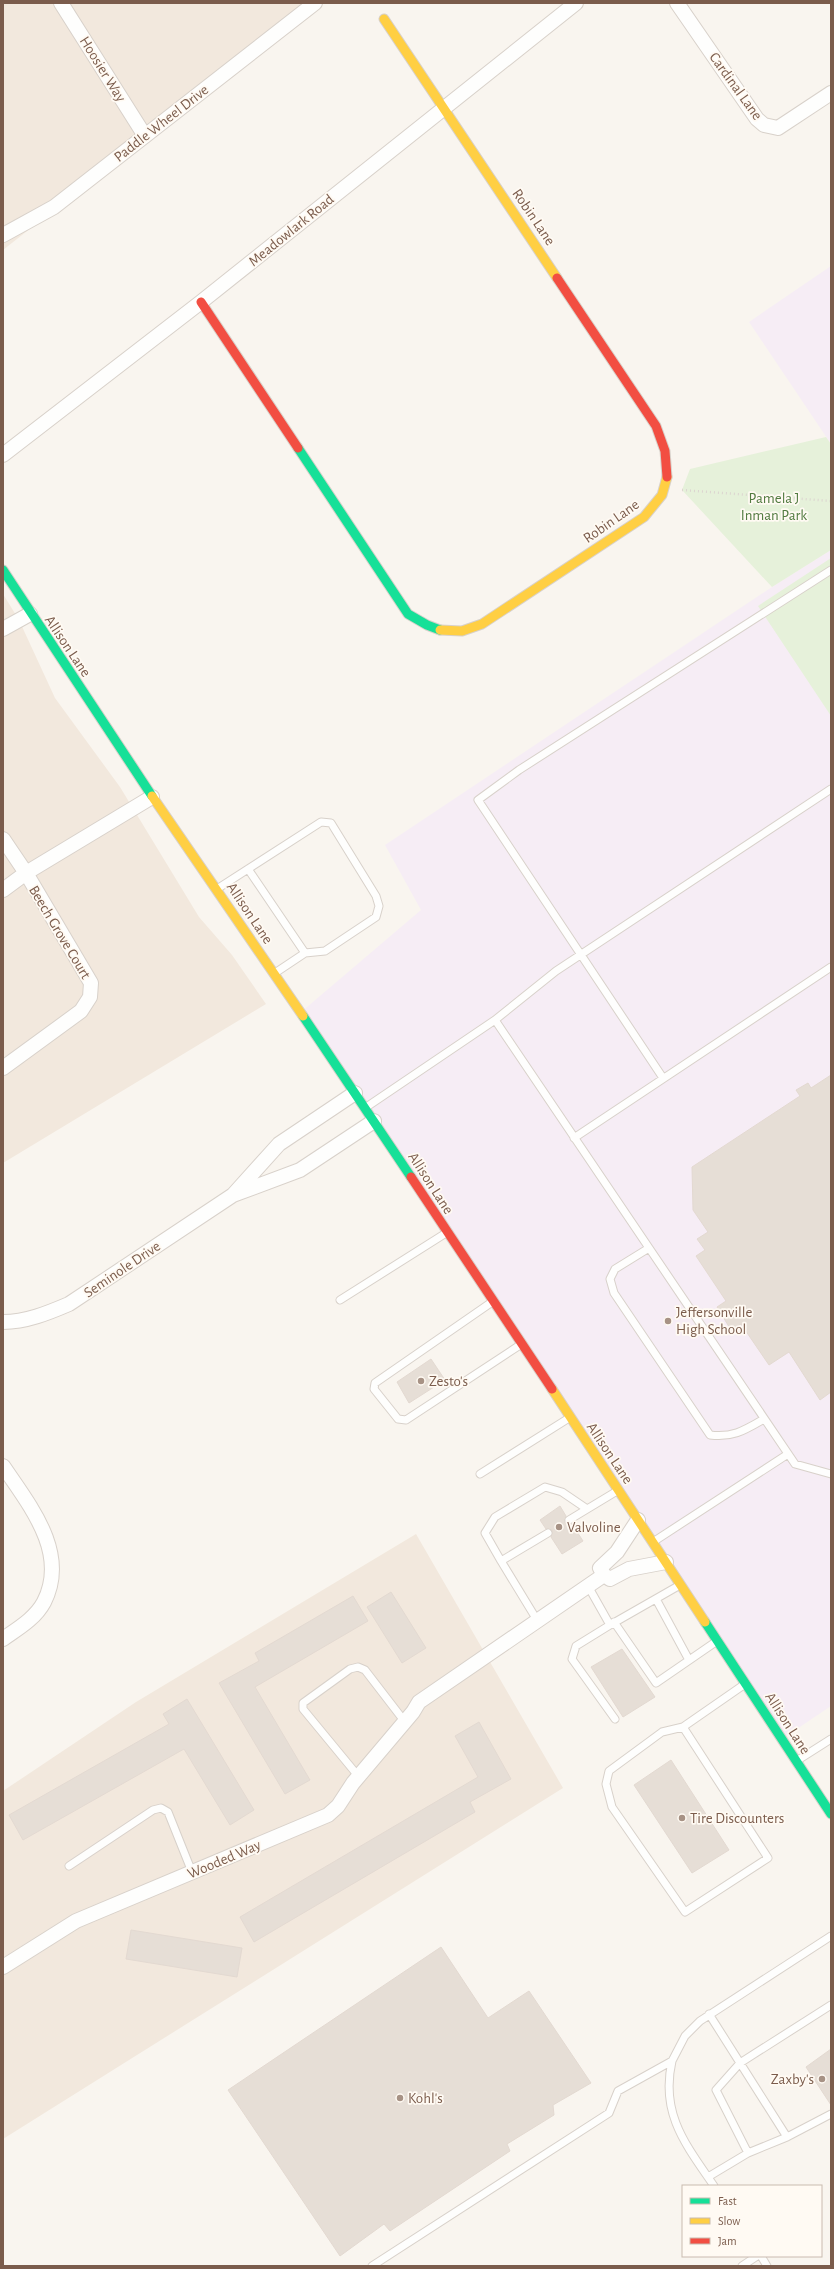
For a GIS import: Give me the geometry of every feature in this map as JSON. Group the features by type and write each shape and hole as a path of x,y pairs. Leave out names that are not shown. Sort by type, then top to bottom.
{"main road":[{"name":"Robin Lane","path":"201,302 408,614 425,626 441,631 454,632 468,630 482,624 644,517 662,497 667,482 669,464 666,449 656,426 384,19"},
{"name":"Allison Lane","path":"3,570 30,614 152,797 217,889 374,1121 831,1814"}],"street":[{"name":"Hoosier Way","path":"61,3 145,136"},
{"name":"Paddle Wheel Drive","path":"3,235 54,207 145,136 299,8 315,3"},
{"name":"Meadowlark Road","path":"3,454 201,302 576,3"},
{"name":"Cardinal Lane","path":"677,3 758,119 764,125 778,128 831,93"},
{"path":"3,629 30,614"},
{"name":"Beech Grove Court","path":"3,890 26,874 152,797"},
{"name":"Beech Grove Court","path":"3,839 26,874 91,983 90,997 81,1011 3,1068"},
{"name":"Seminole Drive","path":"233,1195 279,1144 354,1093"},
{"name":"Seminole Drive","path":"3,1322 13,1322 44,1314 69,1304 233,1195 300,1170 374,1121"},
{"path":"3,1466 30,1506 49,1544 52,1564 50,1583 43,1603 28,1621 3,1639"},
{"path":"638,1520 617,1552 600,1568 604,1575 610,1579 629,1569 666,1562"},
{"name":"Wooded Way","path":"3,1967 76,1921 328,1816 338,1806 359,1777 409,1717 419,1702 604,1575"}],"lane":[{"path":"663,1078 478,800 519,770 831,570"},
{"path":"365,1108 495,1020 556,971 831,789"},
{"path":"217,889 321,822 331,823 376,896 379,906 376,916 325,951 305,953 274,974"},
{"path":"248,869 305,953"},
{"path":"574,1138 831,967"},
{"path":"495,1020 795,1464 831,1474"},
{"path":"340,1300 447,1233"},
{"path":"649,1248 615,1269 610,1279 618,1299 710,1435 725,1437 742,1432 764,1419"},
{"path":"492,1302 375,1383 374,1389 398,1419 406,1420 520,1344"},
{"path":"480,1474 570,1418"},
{"path":"652,1543 788,1454"},
{"path":"537,1620 485,1533 495,1517 545,1487 562,1492 587,1509"},
{"path":"569,1520 618,1490"},
{"path":"501,1561 548,1533"},
{"path":"614,1719 572,1659 576,1646 680,1585"},
{"path":"588,1586 612,1624 656,1683 717,1641"},
{"path":"656,1599 690,1660"},
{"path":"359,1777 303,1709 303,1703 350,1669 358,1667 365,1670 409,1717"},
{"path":"683,1727 768,1858 685,1912 612,1807 606,1784 609,1771 662,1732 683,1727 745,1683"},
{"path":"796,1761 831,1739"},
{"path":"69,1866 153,1810 161,1808 168,1812 192,1872"},
{"path":"713,2185 678,2131 672,2115 668,2078 672,2061 685,2036 709,2014 831,1936"},
{"path":"748,2153 716,2090 740,2063 831,2005"},
{"path":"709,2014 787,2137"},
{"path":"372,2266 609,2113 618,2091 672,2061"},
{"path":"708,2177 748,2153 787,2137 831,2114"},
{"path":"742,2266 756,2257"},
{"path":"762,2257 768,2266"}],"path":[{"path":"682,490 831,501"}],"shaded area":[{"path":"3,3 317,3 3,250"},
{"path":"831,266 831,444 749,322"},
{"name":"Jeffersonville High School","path":"831,550 831,1706 782,1739 300,1013 421,910 385,845 772,587"},
{"path":"3,594 19,620 55,698 120,787 199,917 232,955 266,1004 3,1163"},
{"path":"416,1534 563,1788 3,2139 3,1791 136,1702"}],"green space":[{"name":"Pamela J Inman Park","path":"826,437 831,444 831,550 772,587 682,490 690,469"},
{"path":"831,558 831,716 758,606"}],"building":[{"path":"831,1075 831,1392 820,1400 789,1352 769,1365 741,1324 731,1330 717,1307 726,1301 696,1256 705,1250 697,1239 708,1232 693,1210 692,1167 800,1096 796,1090 808,1083 811,1088"},
{"name":"Zesto's","path":"431,1359 445,1380 409,1403 397,1382"},
{"name":"Valvoline","path":"560,1506 566,1516 565,1523 572,1524 583,1541 562,1554 551,1537 552,1530 546,1529 540,1520"},
{"path":"391,1592 426,1648 402,1663 367,1607"},
{"path":"353,1596 368,1621 255,1687 310,1780 285,1794 219,1683 259,1661 255,1653"},
{"path":"622,1649 655,1697 623,1717 591,1667"},
{"path":"187,1699 254,1810 230,1825 184,1749 23,1840 9,1815 169,1724 163,1714"},
{"path":"479,1722 511,1779 470,1802 475,1812 254,1942 240,1917 478,1777 455,1736"},
{"name":"Tire Discounters","path":"671,1760 729,1850 692,1873 634,1785"},
{"path":"131,1930 242,1948 237,1977 126,1959"},
{"name":"Kohl's","path":"441,1947 488,2018 529,1991 591,2083 553,2105 554,2115 507,2144 510,2151 390,2231 384,2224 340,2256 228,2090"},
{"name":"Zaxby's","path":"831,2049 831,2105 806,2067"}],"traffic: fast":[{"path":"298,448 408,614 427,625 440,630"},
{"path":"3,570 152,796"},
{"path":"303,1016 411,1177"},
{"path":"705,1622 831,1814"}],"traffic: slow":[{"path":"384,19 557,278"},
{"path":"440,630 462,631 482,624 644,517 662,495 667,477"},
{"path":"152,796 303,1016"},
{"path":"552,1389 705,1622"}],"traffic: jam":[{"path":"557,278 656,426 665,451 667,477"},
{"path":"201,302 298,448"},
{"path":"411,1177 552,1389"}],"place":[{"name":"Jeffersonville High School","path":"668,1321"},
{"name":"Zesto's","path":"421,1381"},
{"name":"Valvoline","path":"559,1527"},
{"name":"Tire Discounters","path":"682,1818"},
{"name":"Zaxby's","path":"822,2079"},
{"name":"Kohl's","path":"400,2098"}]}
